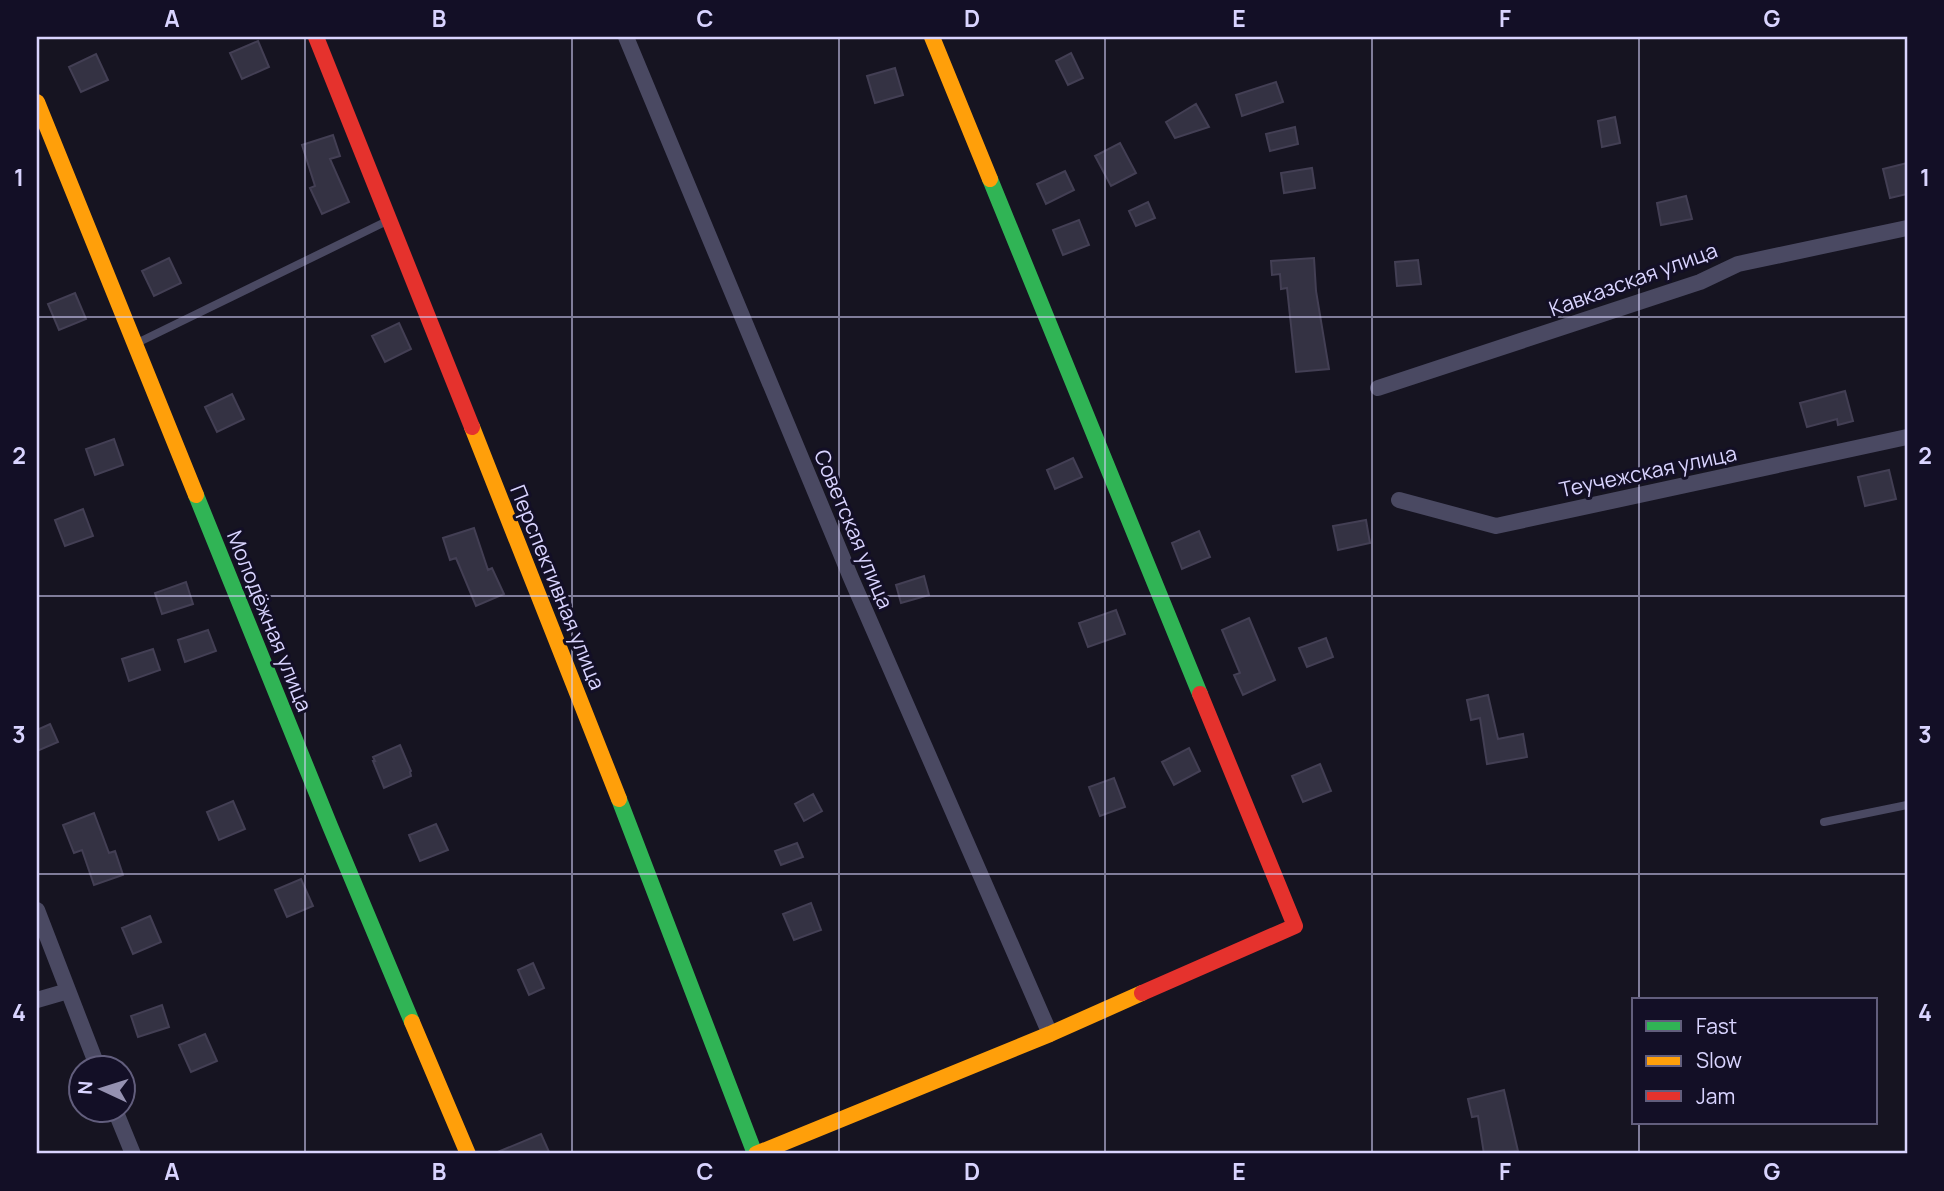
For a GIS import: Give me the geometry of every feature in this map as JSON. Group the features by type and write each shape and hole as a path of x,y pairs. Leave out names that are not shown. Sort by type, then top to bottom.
{"street":[{"name":"Перспективная улица","path":"316,37 583,706 755,1154"},
{"name":"Советская улица","path":"626,37 851,578 1050,1034"},
{"path":"755,1154 1050,1034 1295,926 932,37"},
{"name":"Молодёжная улица","path":"37,102 330,826 468,1154"},
{"name":"Кавказская улица","path":"1378,388 1700,282 1738,264 1907,228"},
{"name":"Теучежская улица","path":"1399,500 1496,526 1907,437"},
{"path":"37,910 92,1054"},
{"path":"37,1000 68,991"},
{"path":"120,1124 133,1154"}],"lane":[{"path":"135,344 389,220"},
{"path":"1824,822 1907,805"}],"building":[{"path":"258,41 269,67 242,79 230,53"},
{"path":"1071,53 1083,78 1068,85 1056,61"},
{"path":"96,54 108,80 81,92 69,67"},
{"path":"895,68 903,95 875,103 867,76"},
{"path":"1276,82 1283,102 1242,116 1236,95"},
{"path":"1196,104 1209,127 1175,138 1166,122"},
{"path":"1615,117 1620,143 1602,147 1598,121"},
{"path":"1295,127 1298,144 1270,151 1266,134"},
{"path":"333,135 340,156 330,159 349,202 322,214 310,188 315,186 302,145"},
{"path":"1120,143 1136,173 1111,186 1095,156"},
{"path":"1907,163 1907,194 1890,198 1883,169"},
{"path":"1312,168 1315,188 1284,193 1281,173"},
{"path":"1065,171 1074,190 1046,204 1037,184"},
{"path":"1686,196 1692,219 1661,225 1657,203"},
{"path":"1148,202 1155,218 1136,226 1129,211"},
{"path":"1079,220 1089,245 1063,255 1053,230"},
{"path":"169,258 181,283 154,296 142,271"},
{"path":"1314,258 1316,291 1329,369 1296,372 1287,288 1281,289 1280,274 1272,275 1271,261"},
{"path":"1418,260 1421,284 1397,286 1395,262"},
{"path":"75,293 86,319 59,330 48,304"},
{"path":"399,323 411,349 385,362 372,336"},
{"path":"1845,391 1853,421 1838,425 1837,419 1807,427 1800,403"},
{"path":"232,394 244,419 217,432 205,407"},
{"path":"114,439 123,465 95,475 86,449"},
{"path":"1073,458 1082,477 1055,489 1047,470"},
{"path":"1889,470 1896,499 1865,506 1858,477"},
{"path":"83,509 93,536 65,546 55,520"},
{"path":"1366,520 1370,543 1338,550 1333,526"},
{"path":"474,528 488,570 492,568 504,594 476,606 456,558 450,560 443,538"},
{"path":"1199,531 1210,557 1182,569 1172,543"},
{"path":"924,576 929,595 901,603 896,585"},
{"path":"186,582 193,604 162,614 155,593"},
{"path":"1116,610 1125,634 1088,647 1079,623"},
{"path":"1249,618 1275,680 1243,695 1234,675 1240,673 1222,630"},
{"path":"208,630 216,651 185,662 178,640"},
{"path":"1326,638 1333,657 1307,667 1299,648"},
{"path":"153,649 160,670 129,681 122,659"},
{"path":"1488,695 1498,739 1523,734 1527,757 1487,764 1480,718 1471,720 1467,700"},
{"path":"50,724 58,742 37,751 37,730"},
{"path":"400,745 411,776 384,788 373,757"},
{"path":"1189,748 1200,771 1174,785 1162,762"},
{"path":"1320,764 1331,791 1303,802 1292,776"},
{"path":"1114,778 1125,807 1100,816 1089,787"},
{"path":"813,794 822,811 804,821 795,804"},
{"path":"233,801 245,829 219,840 207,812"},
{"path":"94,813 109,853 115,851 123,875 94,885 82,850 74,853 63,825"},
{"path":"436,824 448,850 420,861 409,835"},
{"path":"797,843 803,857 781,865 775,851"},
{"path":"301,879 313,906 287,917 275,890"},
{"path":"811,903 821,930 794,940 783,914"},
{"path":"150,916 161,942 133,954 122,928"},
{"path":"533,963 544,988 529,995 518,970"},
{"path":"162,1005 169,1027 138,1037 131,1016"},
{"path":"205,1034 217,1061 191,1072 179,1045"},
{"path":"1504,1090 1518,1151 1484,1154 1478,1116 1472,1117 1468,1099"},
{"path":"541,1134 550,1154 493,1154"}],"traffic: fast":[{"path":"990,179 1200,694"},
{"path":"196,495 412,1022"},
{"path":"619,799 755,1154"}],"traffic: slow":[{"path":"932,37 990,179"},
{"path":"37,102 196,495"},
{"path":"472,427 619,799"},
{"path":"756,1154 1050,1034 1142,993"},
{"path":"412,1022 468,1154"}],"traffic: jam":[{"path":"316,37 472,427"},
{"path":"1142,993 1295,926 1200,694"}]}
